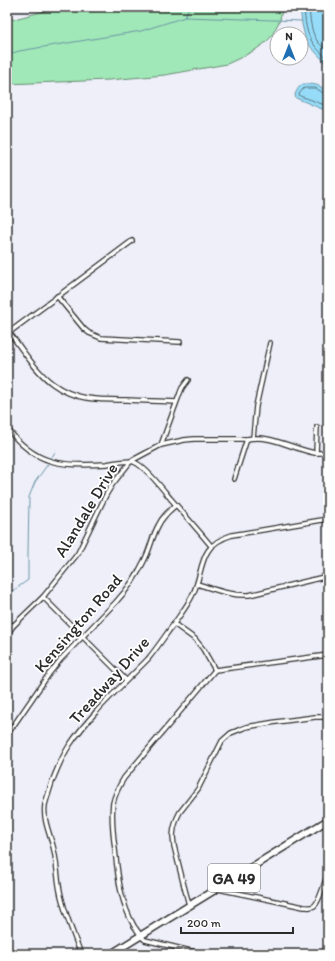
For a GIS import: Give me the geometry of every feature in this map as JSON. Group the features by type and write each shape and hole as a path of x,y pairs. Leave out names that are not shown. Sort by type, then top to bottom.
{"main road":[{"name":"GA 49","path":"111,954 328,820"}],"street":[{"path":"132,241 8,333 46,379 63,391 74,396 91,399 176,402"},
{"path":"57,296 84,329 101,338 180,342"},
{"path":"253,438 256,406 270,343"},
{"path":"161,445 176,402 182,388 188,380"},
{"path":"316,453 317,427"},
{"path":"7,428 28,450 44,459 54,462 92,465 131,461 138,464 158,484 212,546"},
{"name":"Alandale Drive","path":"7,635 13,626 42,597 78,553 106,494 131,461 161,445 194,439 253,438 273,440 316,453 328,452"},
{"path":"234,480 247,439"},
{"name":"Kensington Road","path":"7,735 57,664 124,592 144,561 160,522 176,505"},
{"name":"Treadway Drive","path":"81,954 60,891 56,860 45,818 45,806 54,777 68,747 78,732 126,680 148,659 174,624 188,604 197,584 202,562 212,546 221,539 232,535 328,519"},
{"path":"197,584 240,596 328,576"},
{"path":"42,597 126,680"},
{"path":"7,621 13,626"},
{"path":"174,624 196,640 204,649 215,670"},
{"path":"203,954 155,944 140,936 125,908 119,882 112,823 116,794 124,778 215,670 328,655"},
{"path":"189,905 174,846 174,828 180,812 198,789 222,741 231,733 253,725 315,717 328,718"},
{"path":"217,888 304,907 311,907 316,904 328,873"}],"green space":[{"path":"60,7 282,7 280,20 277,26 269,26 269,39 255,50 227,64 165,75 109,80 7,84 7,21"}],"water":[{"path":"300,7 328,7 328,68 323,60 309,45 309,26 302,26"},
{"path":"303,84 317,85 328,93 328,109 322,109 296,98 296,92"}],"waterway":[{"path":"7,55 19,51 141,31 185,17 189,7"},
{"path":"185,17 302,21"},
{"path":"51,458 56,451"},
{"path":"7,592 14,590 28,580 29,497 35,482 48,464"}]}
